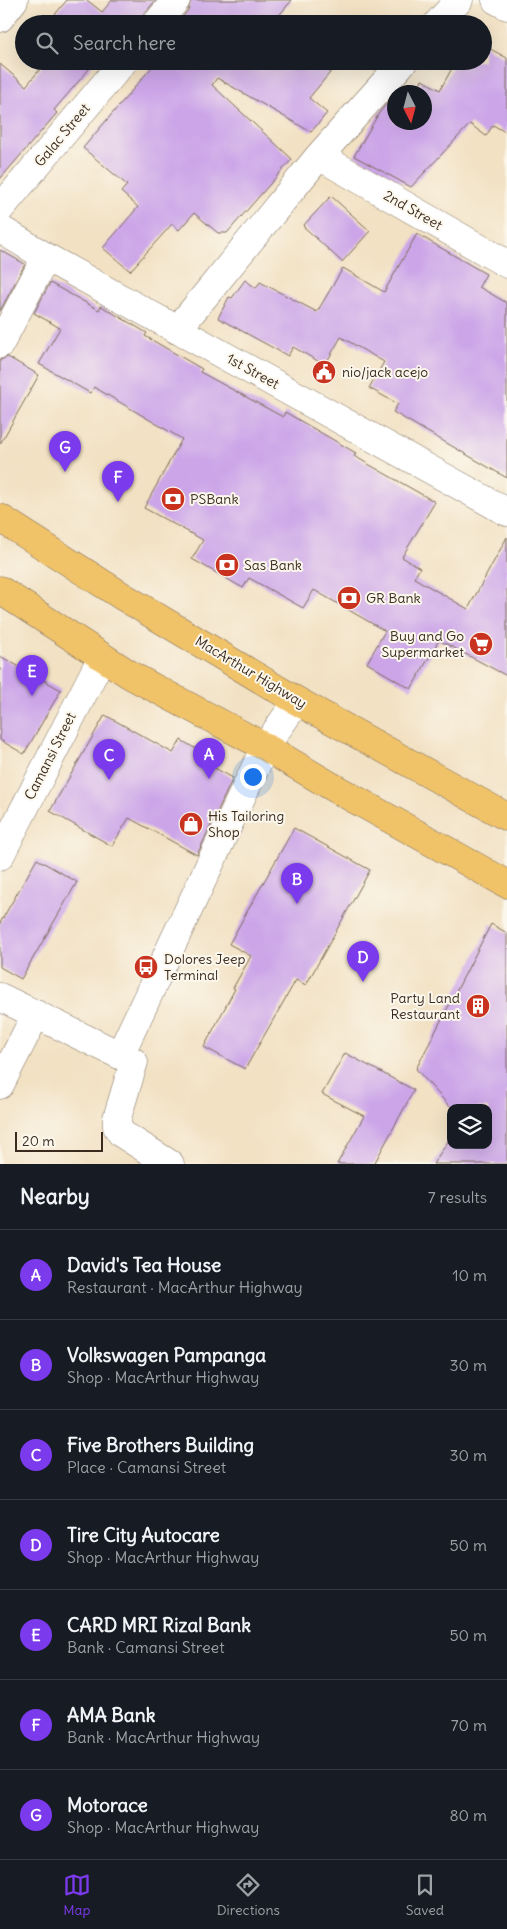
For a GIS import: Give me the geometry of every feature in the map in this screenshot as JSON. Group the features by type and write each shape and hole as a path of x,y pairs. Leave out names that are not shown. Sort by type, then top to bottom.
{"highway":[{"name":"MacArthur Highway","path":"0,518 122,596 297,701 507,817"},
{"path":"0,590 132,676 265,746 331,786 507,884"}],"street":[{"path":"0,18 14,0"},
{"path":"164,15 176,0"},
{"path":"445,15 459,0"},
{"path":"496,0 507,6"},
{"name":"Galac Street","path":"0,209 116,70"},
{"path":"177,330 319,156 396,70"},
{"name":"2nd Street","path":"319,156 507,264"},
{"name":"1st Street","path":"0,229 46,257 507,512"},
{"path":"0,344 46,257"},
{"name":"Camansi Street","path":"0,856 102,657"},
{"path":"120,1055 265,746 297,701"},
{"path":"0,997 134,1062 117,1118 118,1127 122,1134 170,1164"},
{"path":"0,1085 36,1014"}],"building":[{"path":"67,0 87,0 102,12 112,0 156,0 144,15 54,15"},
{"path":"191,0 292,0 279,15 184,15"},
{"path":"492,50 507,58 507,133 493,125 486,136 470,124 411,187 354,156 379,113 387,103 387,130 432,130 432,86 440,90 451,70 492,70"},
{"path":"0,64 26,86 39,70 88,70 54,110 57,113 0,179"},
{"path":"149,70 332,70 309,98 327,113 311,132 217,78 212,85 292,159 227,233 218,233 194,213 179,230 172,224 130,271 103,248 138,207 121,192 127,185 83,148"},
{"path":"422,80 431,85 419,85"},
{"path":"331,196 370,231 342,262 303,226"},
{"path":"417,234 486,274 479,287 507,303 507,478 393,412 398,404 369,388 384,362 341,337 325,365 293,347 288,356 218,318 229,297 232,298 245,280 256,288 260,282 317,312 343,268 384,292"},
{"path":"0,250 25,264 0,311"},
{"path":"50,283 99,310 101,306 147,333 145,336 202,369 200,372 283,417 285,412 356,453 354,456 435,502 402,557 420,568 414,578 468,609 507,537 507,676 439,640 411,689 367,663 385,631 314,590 303,608 249,578 243,588 192,559 203,540 144,508 182,439 94,387 90,393 39,364 60,328 34,313"},
{"path":"8,357 39,375 0,444 0,360"},
{"path":"0,656 61,690 24,754 0,740"},
{"path":"105,715 173,753 181,740 206,755 202,761 233,778 197,855 129,818 112,846 50,811"},
{"path":"294,828 370,870 306,985 296,980 245,1069 204,1047 251,956 229,944"},
{"path":"37,859 77,882 21,979 0,967 0,923"},
{"name":"Party Land Restaurant","path":"491,924 507,933 507,1164 433,1164 447,1143 447,1149 492,1149 492,1104 447,1104 416,1069"},
{"path":"345,1053 414,1090 374,1164 337,1164 364,1116 322,1094"}],"place":[{"name":"nio/jack acejo","path":"324,372"},
{"name":"Motorace","path":"65,472"},
{"name":"PSBank","path":"173,499"},
{"name":"AMA Bank","path":"118,502"},
{"name":"Sas Bank","path":"227,565"},
{"name":"GR Bank","path":"349,598"},
{"name":"Buy and Go Supermarket","path":"481,644"},
{"name":"CARD MRI Rizal Bank","path":"32,696"},
{"name":"David's Tea House","path":"209,779"},
{"name":"Five Brothers Building","path":"109,780"},
{"name":"His Tailoring Shop","path":"191,824"},
{"name":"Volkswagen Pampanga","path":"297,904"},
{"name":"Dolores Jeep Terminal","path":"146,967"},
{"name":"Tire City Autocare","path":"363,982"},
{"name":"Party Land Restaurant","path":"478,1006"}]}
